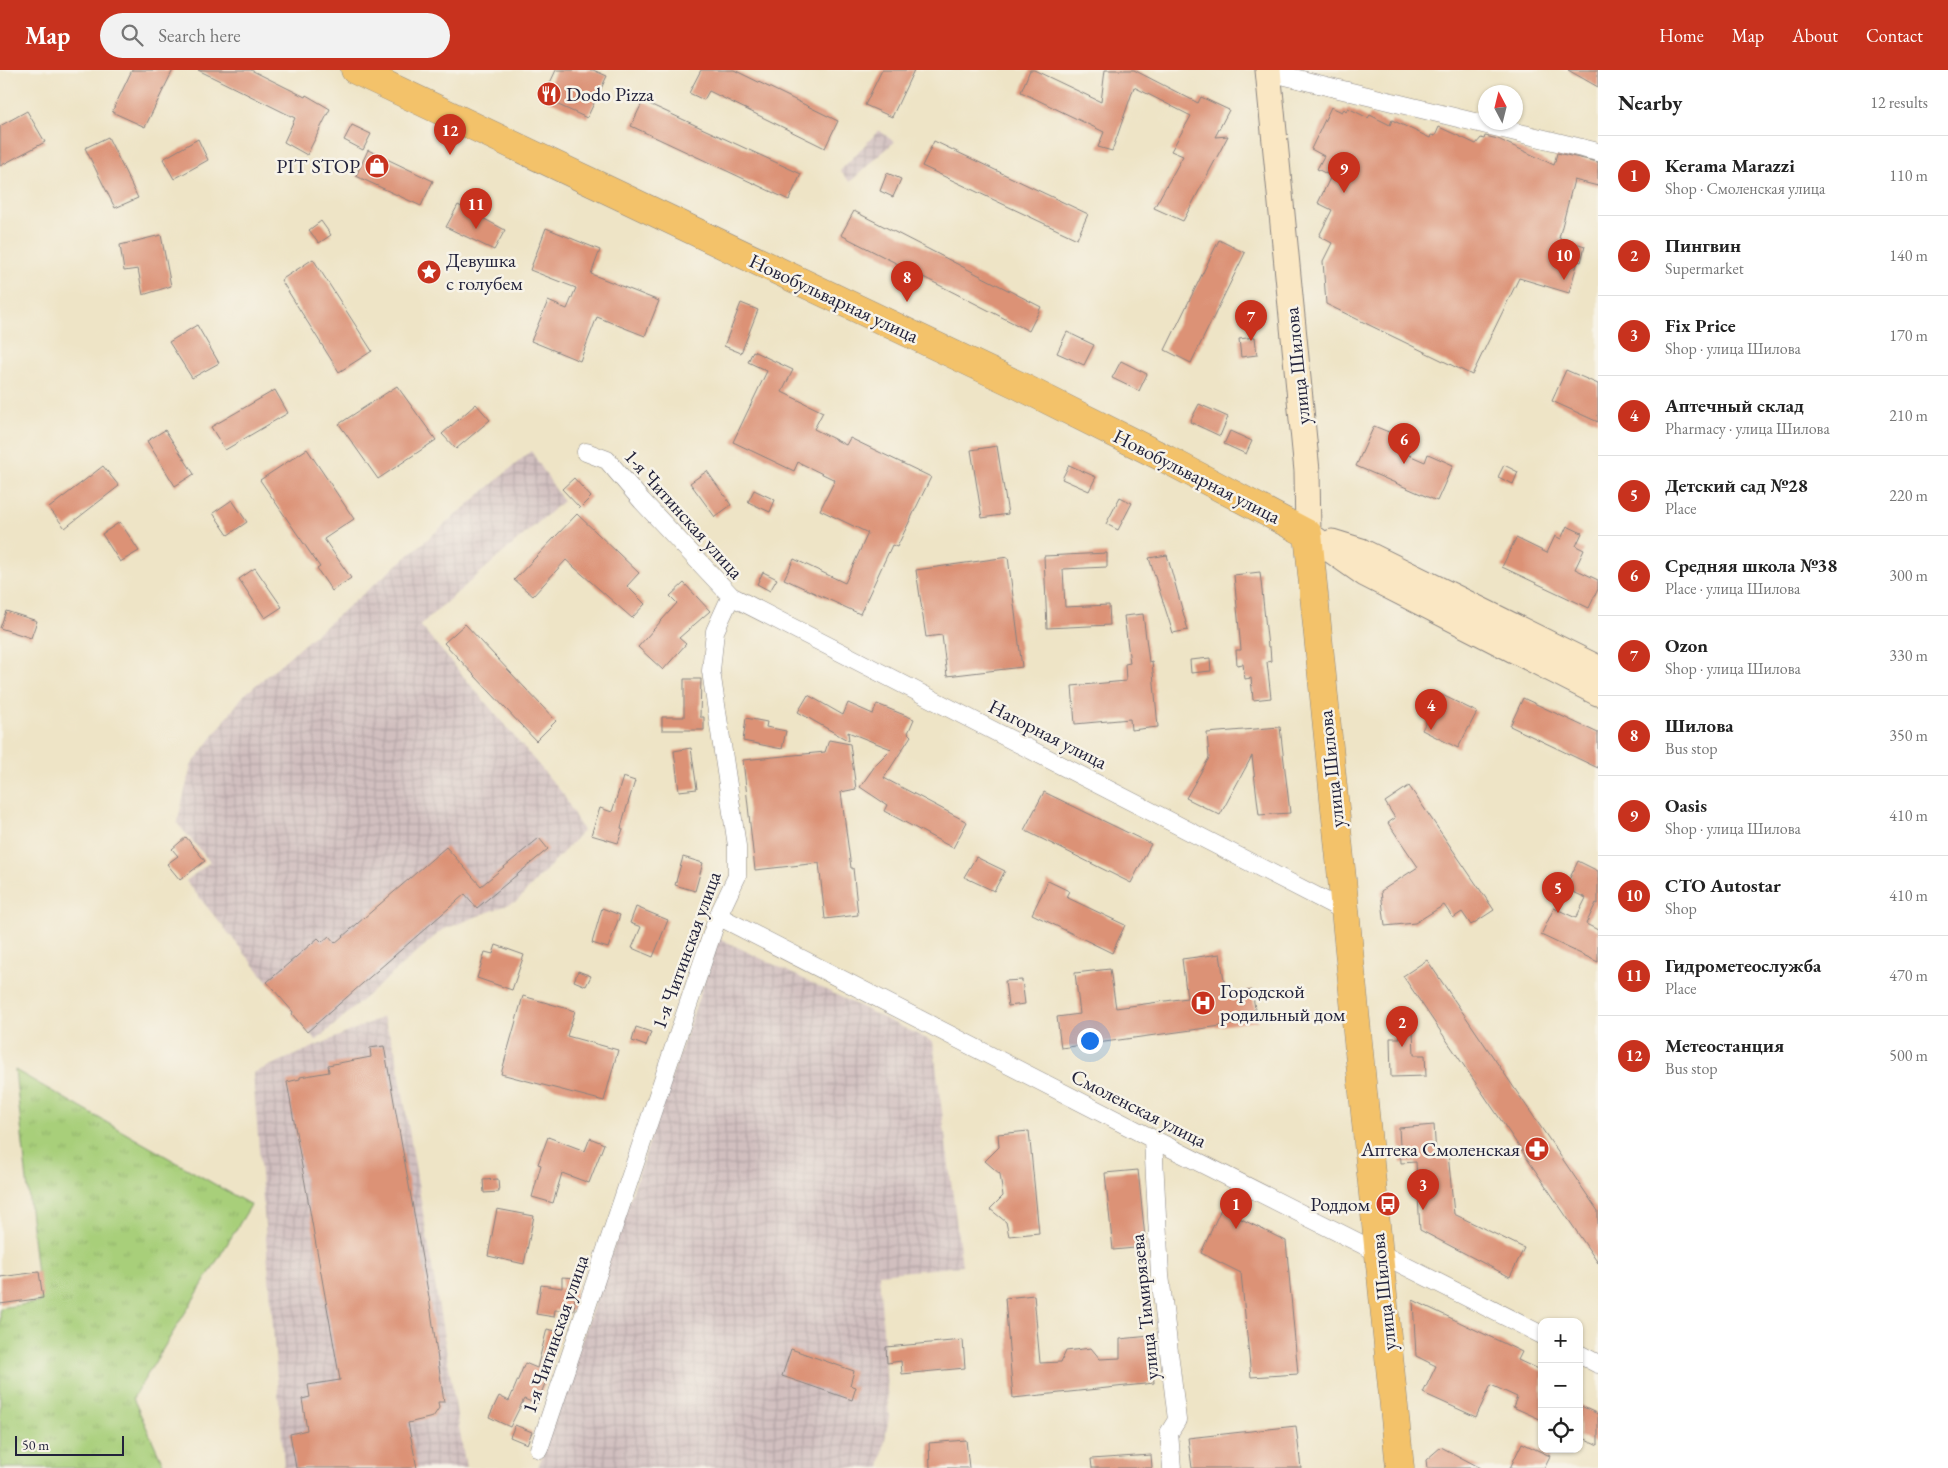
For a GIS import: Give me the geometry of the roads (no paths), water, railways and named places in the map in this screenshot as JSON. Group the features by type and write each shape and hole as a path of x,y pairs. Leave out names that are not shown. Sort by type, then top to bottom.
{"main road":[{"name":"Новобульварная улица","path":"355,70 1018,385 1308,534 1365,574 1598,693"},
{"name":"улица Шилова","path":"1269,71 1307,471 1308,534 1400,1468"},
{"name":"Новобульварная улица","path":"1308,534 1361,551 1598,668"}],"street":[{"path":"1269,71 1598,152"},
{"name":"1-я Читинская улица","path":"539,1449 718,916 737,876 737,846 711,671 715,631 731,596 642,501 607,460 586,452"},
{"name":"Нагорная улица","path":"731,596 1345,911"},
{"name":"Смоленская улица","path":"718,916 1153,1139 1538,1333"},
{"name":"улица Тимирязева","path":"1153,1139 1160,1274 1177,1420 1169,1433 1172,1468"},
{"path":"1583,1356 1598,1364"}],"place":[{"name":"Dodo Pizza","path":"549,94"},
{"name":"Метеостанция","path":"450,155"},
{"name":"PIT STOP","path":"377,166"},
{"name":"Oasis","path":"1344,193"},
{"name":"Гидрометеослужба","path":"476,229"},
{"name":"Девушка с голубем","path":"429,272"},
{"name":"СТО Autostar","path":"1564,280"},
{"name":"Шилова","path":"907,302"},
{"name":"Ozon","path":"1251,341"},
{"name":"Средняя школа №38","path":"1404,464"},
{"name":"Аптечный склад","path":"1431,730"},
{"name":"Детский сад №28","path":"1558,913"},
{"name":"Городской родильный дом","path":"1203,1003"},
{"name":"Пингвин","path":"1402,1047"},
{"name":"Аптека Смоленская","path":"1537,1149"},
{"name":"Роддом","path":"1388,1204"},
{"name":"Fix Price","path":"1423,1210"},
{"name":"Kerama Marazzi","path":"1236,1229"}]}
